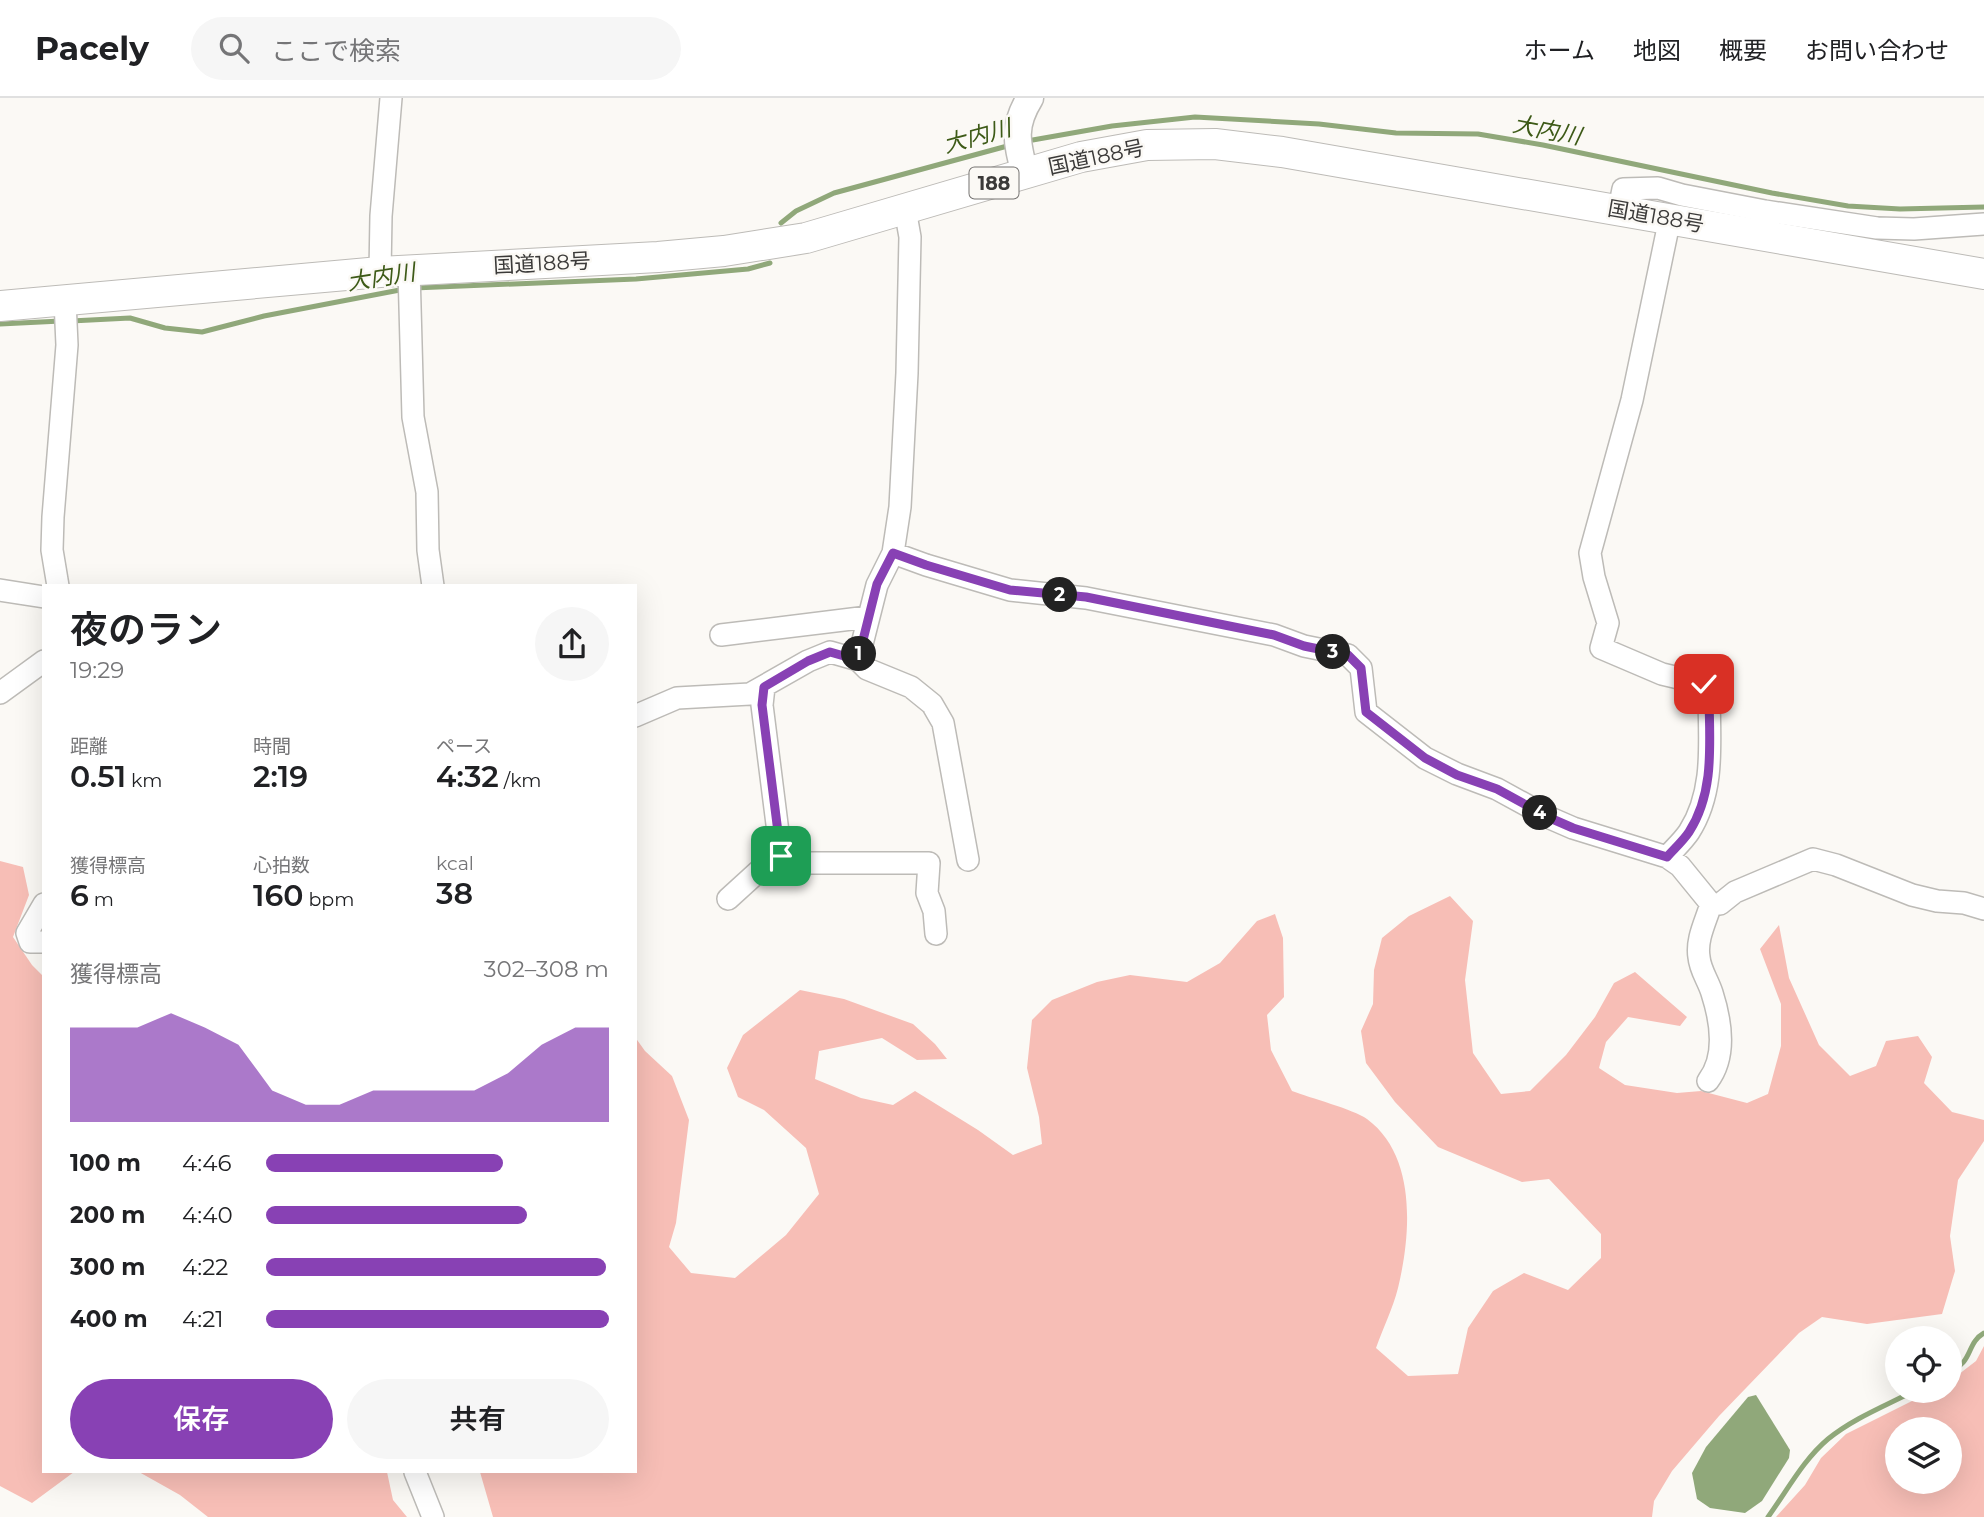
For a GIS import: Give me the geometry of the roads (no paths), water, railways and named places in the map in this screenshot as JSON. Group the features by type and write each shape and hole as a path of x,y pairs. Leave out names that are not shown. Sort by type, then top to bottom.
{"highway":[{"name":"国道188号","path":"0,306 394,271 658,257 724,251 806,238 905,209 1021,128 1081,157 1147,145 1215,144 1282,152 1984,274"}],"street":[{"path":"391,98 381,216 394,271 412,417 427,492 428,550 433,584"},
{"path":"1619,209 1623,189 1658,188 1751,208 1877,228 1914,229 1984,224"},
{"path":"858,660 877,584 893,553 900,507 910,237 905,209"},
{"path":"1667,857 1688,834 1701,809 1709,778 1709,692 1704,684 1662,674 1601,648 1608,623 1594,577 1590,553 1632,400 1670,218"},
{"path":"58,584 52,550 67,345 65,301"},
{"path":"893,553 1010,590 1086,597 1274,635 1304,646 1348,655 1361,668 1366,712 1425,758 1457,775 1497,789 1573,828 1667,857 1680,866 1711,904"},
{"path":"0,590 42,597"},
{"path":"721,635 868,617"},
{"path":"637,715 677,698 750,694 808,661 830,652 858,660 867,669 911,687 932,704 943,723 968,860"},
{"path":"0,693 42,662"},
{"path":"764,687 762,705 781,856 785,863 929,863 927,893 934,911 936,934"},
{"path":"728,899 772,859 781,856"},
{"path":"1711,904 1720,904 1735,892 1813,859 1836,864 1912,895 1984,909"},
{"path":"1708,1081 1716,1070 1721,1051 1712,992 1701,969 1698,954 1711,904"},
{"path":"42,907 27,933 30,942 42,942"},
{"path":"415,1473 433,1517"}],"waterway":[{"name":"大内川","path":"1027,141 1112,126 1195,117 1319,124 1396,133 1478,134 1848,206 1900,209 1984,207"},
{"name":"大内川","path":"781,223 796,211 834,193 1011,145"},
{"name":"大内川","path":"414,288 636,279 748,269 770,263"},
{"name":"大内川","path":"71,321 130,318 165,328 202,332 264,316 405,289"},
{"name":"大内川","path":"0,324 61,321"},
{"path":"1962,1363 1974,1342 1984,1333"},
{"path":"1768,1517 1819,1447 1859,1419 1890,1403"}]}
